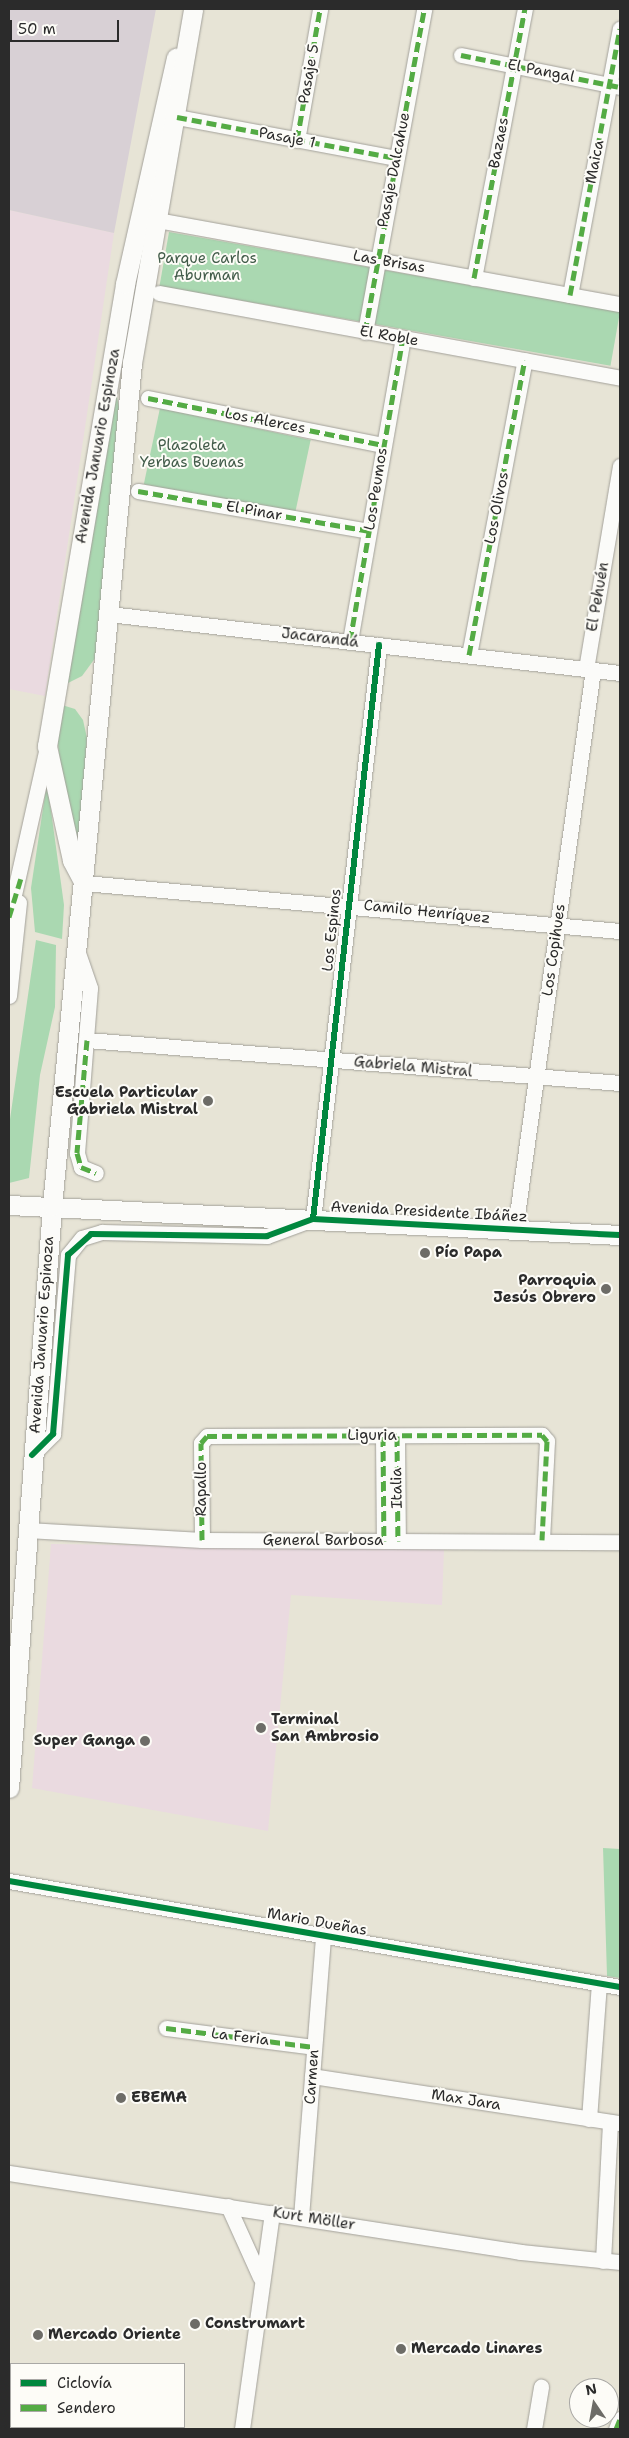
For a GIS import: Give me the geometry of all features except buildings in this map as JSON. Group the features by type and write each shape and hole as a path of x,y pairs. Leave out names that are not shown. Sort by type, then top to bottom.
{"main road":[{"name":"Avenida Januario Espinoza","path":"9,1788 26,1530 52,1206 78,953 132,363 178,117 191,9"},
{"name":"Avenida Januario Espinoza","path":"84,884 72,860 47,746 125,284 151,156 191,9"},
{"name":"Avenida Presidente Ibáñez","path":"9,1205 620,1235"}],"street":[{"name":"Pasaje 5","path":"298,140 320,9"},
{"name":"Pasaje Dalcahue","path":"365,332 424,9"},
{"name":"Bazaes","path":"474,278 525,9"},
{"name":"Maica","path":"570,295 615,85 620,29"},
{"name":"El Pangal","path":"461,55 615,85"},
{"name":"Pasaje 1","path":"178,117 396,158"},
{"name":"Las Brisas","path":"158,220 620,304"},
{"name":"El Roble","path":"159,293 620,378"},
{"name":"Los Peumos","path":"350,641 403,338"},
{"name":"Los Olivos","path":"469,655 525,360"},
{"name":"Los Alerces","path":"148,398 383,445"},
{"name":"El Pehuén","path":"590,669 620,466"},
{"name":"El Pinar","path":"138,491 369,531"},
{"name":"Jacarandá","path":"109,614 620,673"},
{"name":"Los Espinos","path":"313,1219 379,645"},
{"name":"Los Copihues","path":"515,1230 558,926 590,669"},
{"path":"9,996 21,878 47,746"},
{"path":"9,917 21,878"},
{"name":"Camilo Henríquez","path":"84,884 348,904 620,931"},
{"path":"78,953 90,988 77,1153 81,1167 96,1173"},
{"name":"Gabriela Mistral","path":"87,1040 620,1083"},
{"name":"Avenida Presidente Ibáñez","path":"32,1455 53,1434 68,1255 82,1238 102,1232 268,1236 313,1219"},
{"name":"Liguria","path":"203,1439 542,1435 547,1441 542,1540"},
{"name":"Italia","path":"390,1436 391,1541"},
{"name":"Rapallo","path":"202,1540 203,1439"},
{"name":"General Barbosa","path":"26,1530 202,1540 542,1540 620,1542"},
{"name":"Mario Dueñas","path":"9,1881 620,1987"},
{"name":"Carmen","path":"301,2217 323,1936"},
{"path":"589,2119 599,1983"},
{"name":"La Feria","path":"166,2028 314,2046"},
{"name":"Max Jara","path":"312,2076 615,2122"},
{"path":"603,2261 615,2122"},
{"name":"Kurt Möller","path":"9,2173 272,2213 620,2262"},
{"path":"228,2206 256,2260 262,2284"},
{"path":"242,2429 272,2213"},
{"path":"534,2429 541,2387"}],"shaded area":[{"path":"9,9 156,9 114,233 9,210"},
{"path":"9,210 114,233 45,696 9,689"},
{"path":"51,1544 444,1549 442,1605 291,1595 268,1831 32,1788"}],"green space":[{"name":"Parque Carlos Aburman","path":"169,232 620,312 610,366 159,286"},
{"path":"115,388 119,407 96,657 82,676 66,684"},
{"name":"Plazoleta Yerbas Buenas","path":"160,408 311,440 294,516 144,484"},
{"path":"62,705 75,709 83,720 87,738 77,868 61,777 57,732"},
{"path":"47,782 64,905 62,939 35,932 31,888"},
{"path":"36,940 56,945 55,1007 40,1075 29,1178 9,1183 9,1126"},
{"path":"603,1848 620,1849 620,1978 607,1976"}],"marked path":[{"path":"297,140 320,9"},
{"path":"365,332 424,9"},
{"path":"474,278 525,9"},
{"path":"570,295 620,29"},
{"path":"461,55 620,87"},
{"path":"177,117 396,158"},
{"path":"350,641 403,338"},
{"path":"469,655 525,360"},
{"path":"148,398 383,445"},
{"path":"138,491 369,531"},
{"path":"9,917 21,878"},
{"path":"87,1040 77,1153 81,1167 96,1173"},
{"path":"202,1540 201,1443 207,1436 542,1435 547,1441 542,1540"},
{"path":"383,1436 384,1541"},
{"path":"397,1436 398,1541"},
{"path":"166,2028 314,2047"},
{"path":"616,2429 620,2419"}],"cycle path":[{"path":"313,1219 379,645"},
{"path":"32,1455 53,1434 68,1255 91,1234 267,1236 313,1219 620,1235"},
{"path":"9,1881 620,1987"}],"place":[{"name":"Escuela Particular Gabriela Mistral","path":"208,1101"},
{"name":"Pío Papa","path":"425,1253"},
{"name":"Parroquia Jesús Obrero","path":"606,1289"},
{"name":"Terminal San Ambrosio","path":"261,1728"},
{"name":"Super Ganga","path":"145,1741"},
{"name":"EBEMA","path":"121,2098"},
{"name":"Construmart","path":"195,2324"},
{"name":"Mercado Oriente","path":"38,2335"},
{"name":"Mercado Linares","path":"401,2349"}]}
